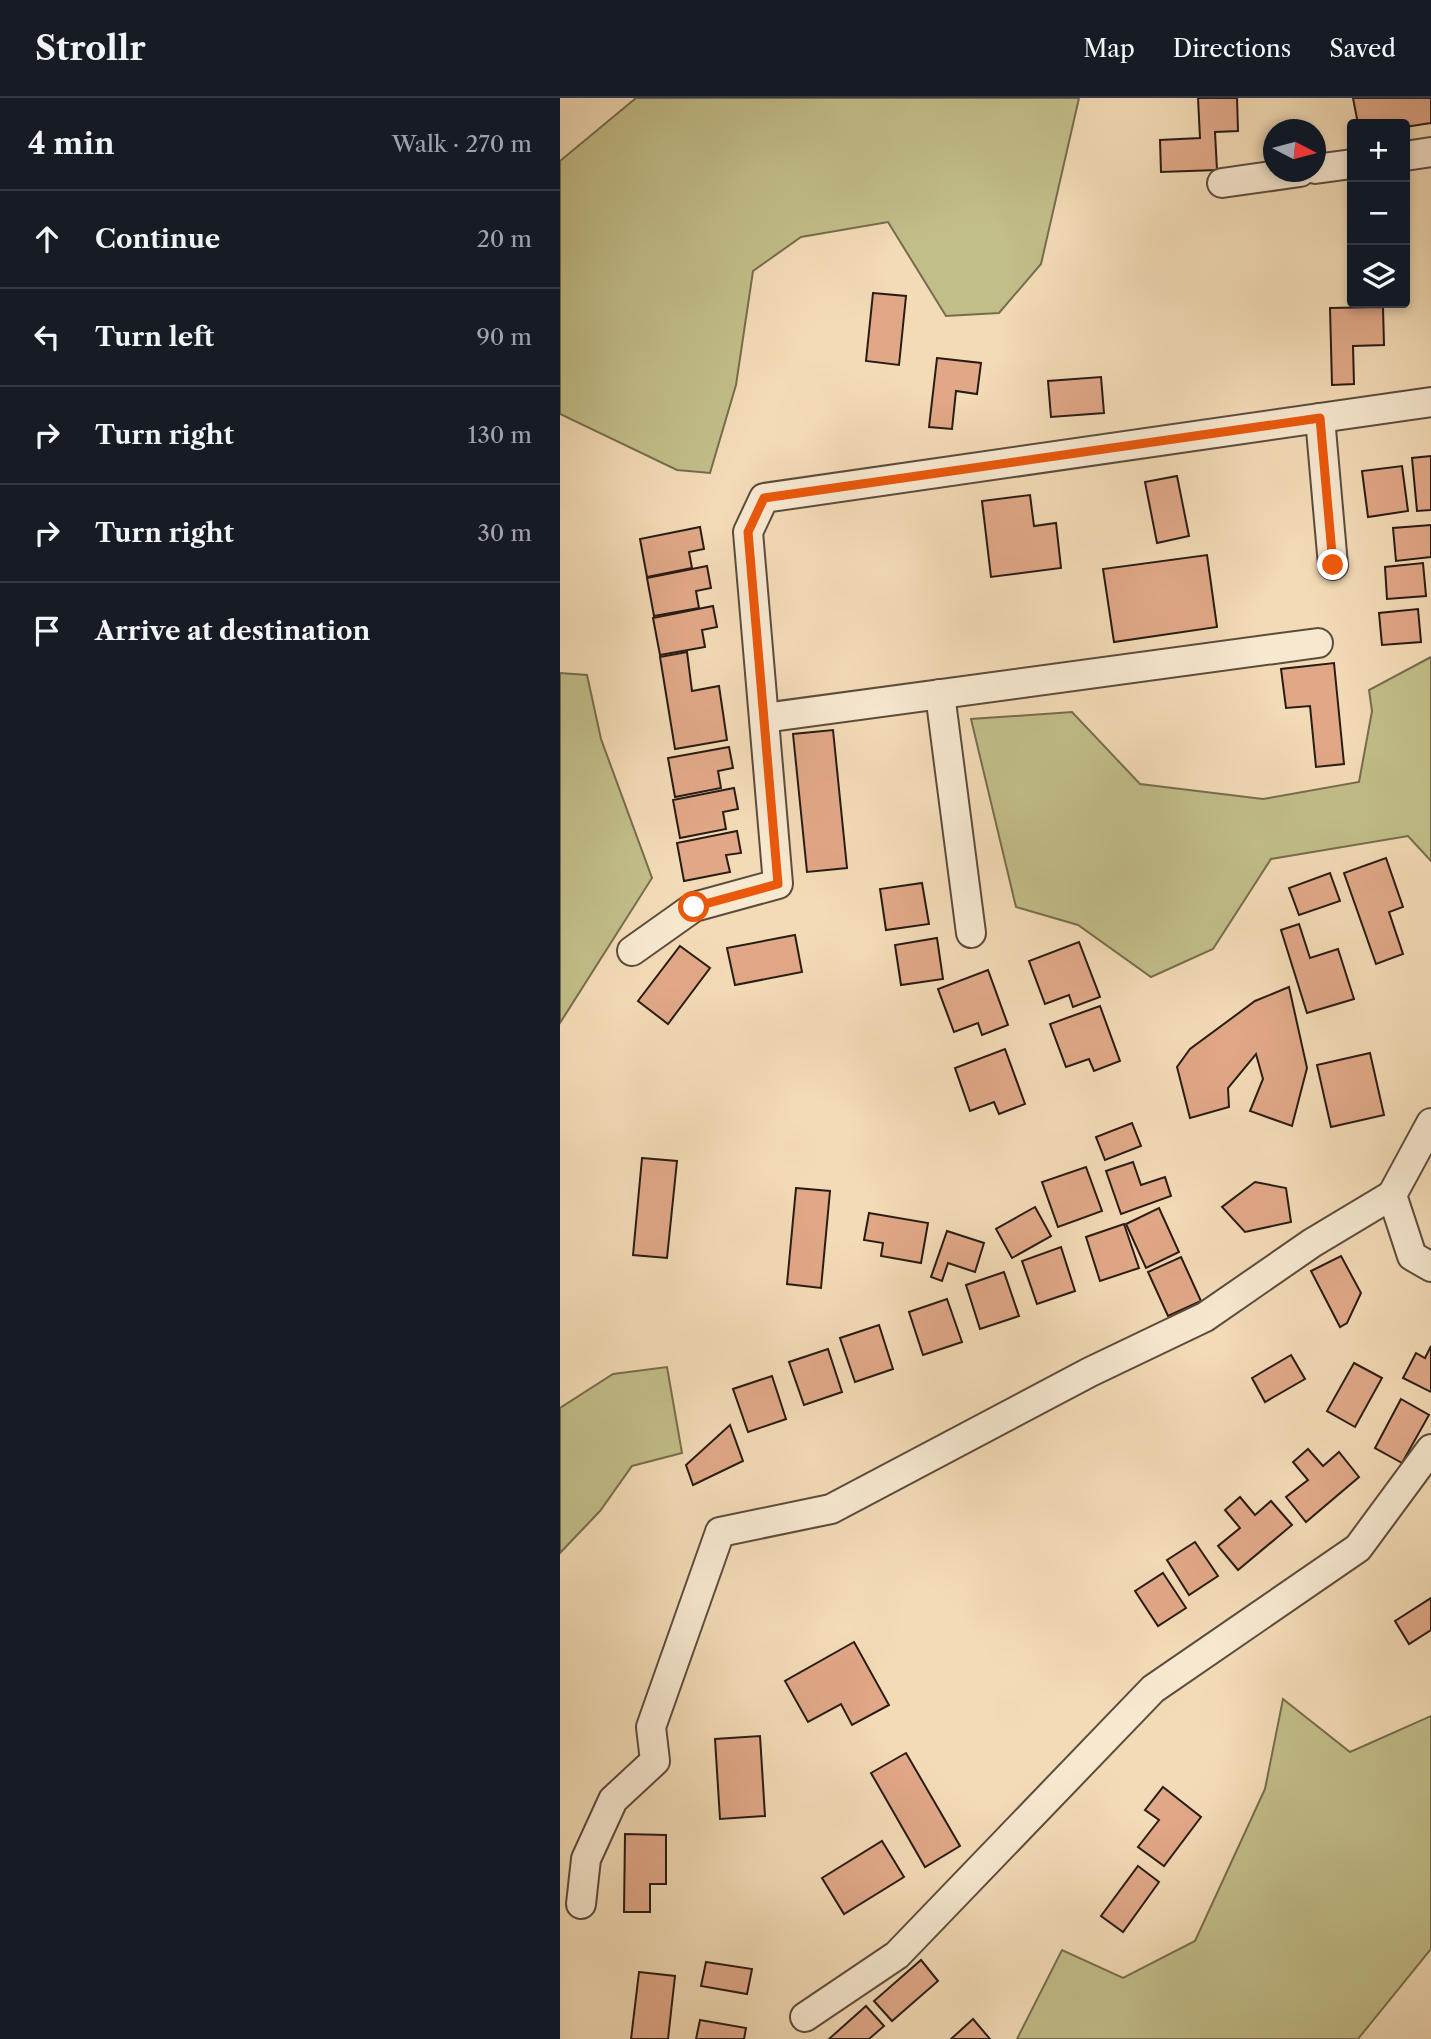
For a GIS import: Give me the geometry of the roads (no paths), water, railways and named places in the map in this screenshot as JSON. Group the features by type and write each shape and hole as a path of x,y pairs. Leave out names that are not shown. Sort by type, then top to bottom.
{"street":[{"path":"1410,155 1431,152"},
{"path":"1326,168 1347,165"},
{"path":"1222,183 1263,177"},
{"path":"632,951 694,907 778,884 748,532 764,498 1431,402"},
{"path":"1320,418 1333,565"},
{"path":"764,718 1318,643"},
{"path":"940,694 971,933"},
{"path":"581,1904 586,1859 613,1800 655,1761 651,1727 720,1532 831,1509 1090,1372 1205,1317 1312,1243 1392,1195 1431,1123"},
{"path":"1392,1195 1412,1256 1431,1267"},
{"path":"805,2017 897,1955 1153,1689 1358,1548 1431,1449"}]}
